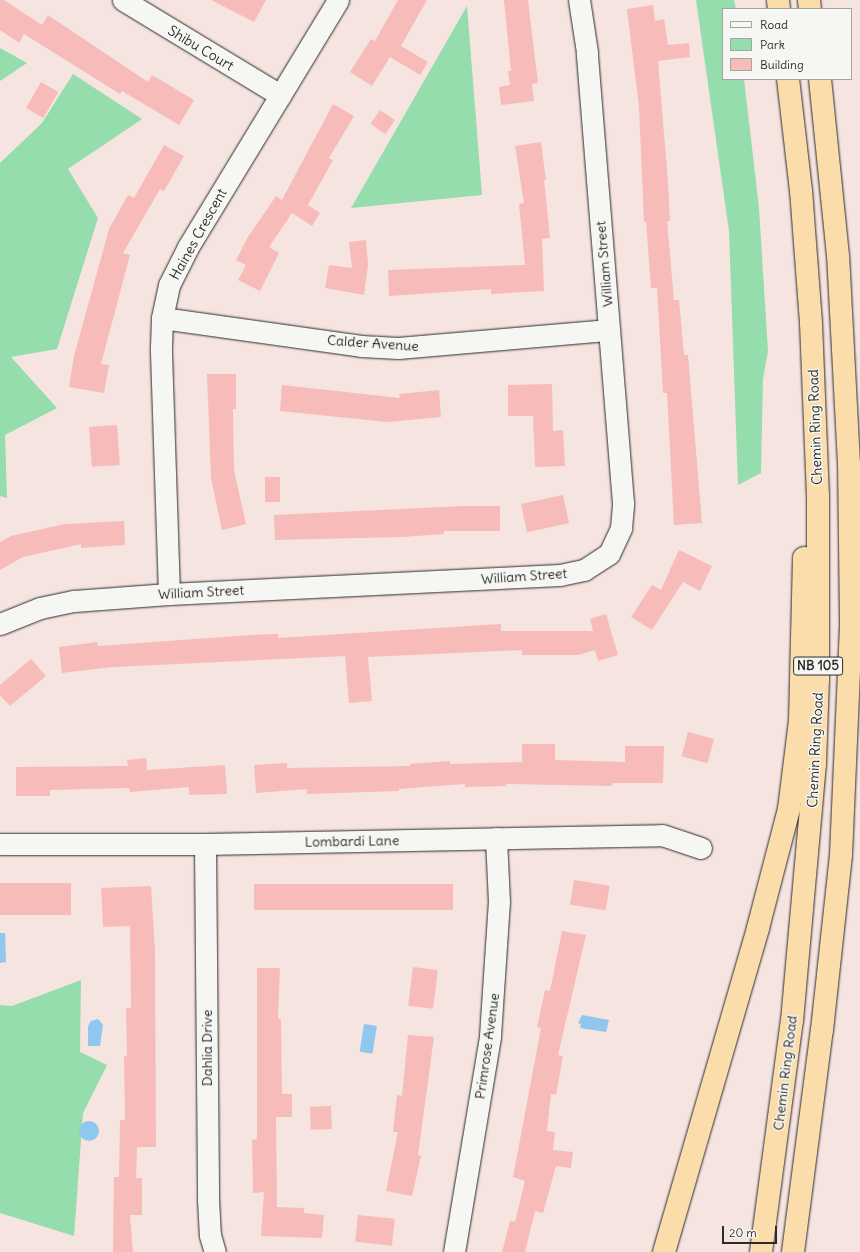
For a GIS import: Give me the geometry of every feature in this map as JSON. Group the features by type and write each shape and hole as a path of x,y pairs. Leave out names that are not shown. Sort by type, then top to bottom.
{"highway":[{"name":"Chemin Ring Road","path":"761,1252 792,1021 815,764 819,573 811,323 801,191 788,80"},
{"name":"NB 105","path":"794,1252 822,1030 841,856 852,623 849,464 838,256 820,80"},
{"path":"664,1252 758,928 789,809 800,721 811,323"},
{"path":"849,464 860,570"}],"street":[{"name":"Shibu Court","path":"123,0 280,95"},
{"name":"Haines Crescent","path":"169,594 162,318 169,285 188,247 338,0"},
{"name":"William Street","path":"0,624 22,614 57,603 169,594 560,575 584,570 609,554 621,528 623,503 587,52 579,0"},
{"name":"Calder Avenue","path":"162,318 361,346 398,348 609,330"},
{"name":"Lombardi Lane","path":"0,844 205,844 662,835 701,848"},
{"name":"Primrose Avenue","path":"454,1252 490,1036 499,902 496,838"},
{"name":"Dahlia Drive","path":"205,844 208,1200 210,1236 215,1252"}],"green space":[{"path":"696,0 734,0 736,8 722,8 722,80 744,80 759,208 768,351 763,379 761,473 738,485 729,231"},
{"path":"467,6 482,195 351,208"},
{"path":"0,48 27,63 0,81"},
{"path":"73,74 142,119 68,169 98,218 57,349 11,357 57,408 5,435 7,498 0,496 0,163 42,123"},
{"path":"81,980 80,1052 107,1065 83,1113 74,1236 0,1213 0,1005 12,1006"}],"water":[{"path":"0,933 5,933 6,962 0,963"},
{"path":"582,1015 609,1020 606,1032 580,1028 581,1024 578,1023"},
{"path":"98,1019 103,1025 100,1046 88,1046 88,1026 91,1021"},
{"path":"364,1024 377,1026 372,1054 360,1052"},
{"path":"85,1121 93,1121 99,1127 99,1135 93,1141 85,1141 79,1135 79,1127"}],"building":[{"path":"0,0 4,0 42,25 48,15 148,82 152,75 194,100 179,125 122,91 120,94 24,34 19,43 0,30"},
{"path":"211,0 266,0 254,22"},
{"path":"398,0 427,0 401,46 428,62 420,75 390,57 372,86 350,72 371,39 375,41"},
{"path":"504,0 528,0 538,83 532,84 534,101 501,105 499,87 510,85 508,71 511,71"},
{"path":"653,5 655,21 664,19 668,45 689,43 690,57 658,61 668,182 670,221 667,221 674,300 679,300 684,355 688,355 702,523 674,525 667,393 663,393 657,288 651,288 646,222 644,222 639,107 627,9"},
{"path":"41,82 58,92 43,118 26,108"},
{"path":"333,104 354,116 329,158 333,160 308,205 320,213 312,226 292,213 269,247 279,253 260,291 238,280 246,265 236,260 248,237 276,196 282,200"},
{"path":"380,110 395,120 385,134 370,124"},
{"path":"541,142 546,180 544,180 550,238 542,239 544,291 491,294 491,289 389,296 388,270 525,265 519,204 524,203 515,146"},
{"path":"164,145 184,156 164,191 160,189 123,253 130,255 101,364 109,365 104,393 69,387 74,356 109,229 128,195 134,198"},
{"path":"366,240 368,265 364,295 325,288 329,265 352,268 349,242"},
{"path":"207,374 236,374 236,409 233,409 234,470 246,524 222,530 211,478"},
{"path":"552,384 553,431 563,430 565,466 535,467 533,416 508,416 508,385"},
{"path":"282,385 400,398 399,394 439,390 441,417 387,422 280,411"},
{"path":"117,425 120,465 92,467 89,427"},
{"path":"265,477 280,477 280,502 265,502"},
{"path":"563,495 569,523 527,532 521,504"},
{"path":"463,506 500,506 500,531 444,531 444,534 402,537 275,540 274,515"},
{"path":"124,521 125,545 81,548 81,544 23,557 0,570 0,542 11,536 65,524"},
{"path":"679,550 712,566 700,591 683,582 652,630 631,617 652,585 661,590"},
{"path":"606,614 618,655 598,661 595,650 578,655 522,655 522,650 368,657 372,701 349,703 345,656 113,667 62,673 59,647 97,642 98,646 250,635 278,634 278,638 501,624 501,631 593,631 590,619"},
{"path":"31,659 46,676 10,706 0,695 0,685"},
{"path":"688,732 714,739 708,763 682,756"},
{"path":"522,744 555,744 555,760 625,762 625,746 664,746 663,783 613,783 612,786 506,784 506,786 465,787 465,784 399,789 399,791 307,794 307,789 256,793 254,765 287,763 287,768 410,766 410,764 450,761 450,764 522,762"},
{"path":"146,758 147,770 225,765 227,794 189,795 189,787 130,792 129,788 50,790 50,796 16,796 16,767 128,766 127,760"},
{"path":"574,880 610,886 606,910 570,905"},
{"path":"0,883 71,883 71,915 0,915"},
{"path":"254,884 453,884 453,910 254,910"},
{"path":"151,886 155,950 156,1147 137,1147 136,1178 142,1178 142,1215 130,1215 133,1252 113,1252 114,1177 119,1177 120,1120 125,1120 124,1056 127,1056 126,1008 131,1008 130,926 103,927 101,888"},
{"path":"562,931 586,935 558,1055 563,1056 556,1095 551,1094 547,1131 555,1132 553,1150 573,1152 571,1168 556,1166 543,1213 535,1211 525,1252 502,1252 510,1221 515,1222 525,1181 513,1177 541,1028 537,1027 545,990 550,991"},
{"path":"413,967 438,970 433,1009 408,1006"},
{"path":"257,968 280,968 278,1019 281,1019 282,1094 292,1094 292,1117 276,1117 277,1207 304,1208 304,1213 324,1215 322,1238 261,1236 264,1192 253,1193 252,1140 257,1139"},
{"path":"408,1035 434,1037 418,1155 421,1156 412,1196 386,1191 398,1132 393,1132 397,1095 402,1096"},
{"path":"331,1106 332,1129 311,1130 310,1107"},
{"path":"358,1215 395,1219 392,1246 355,1242"}]}
